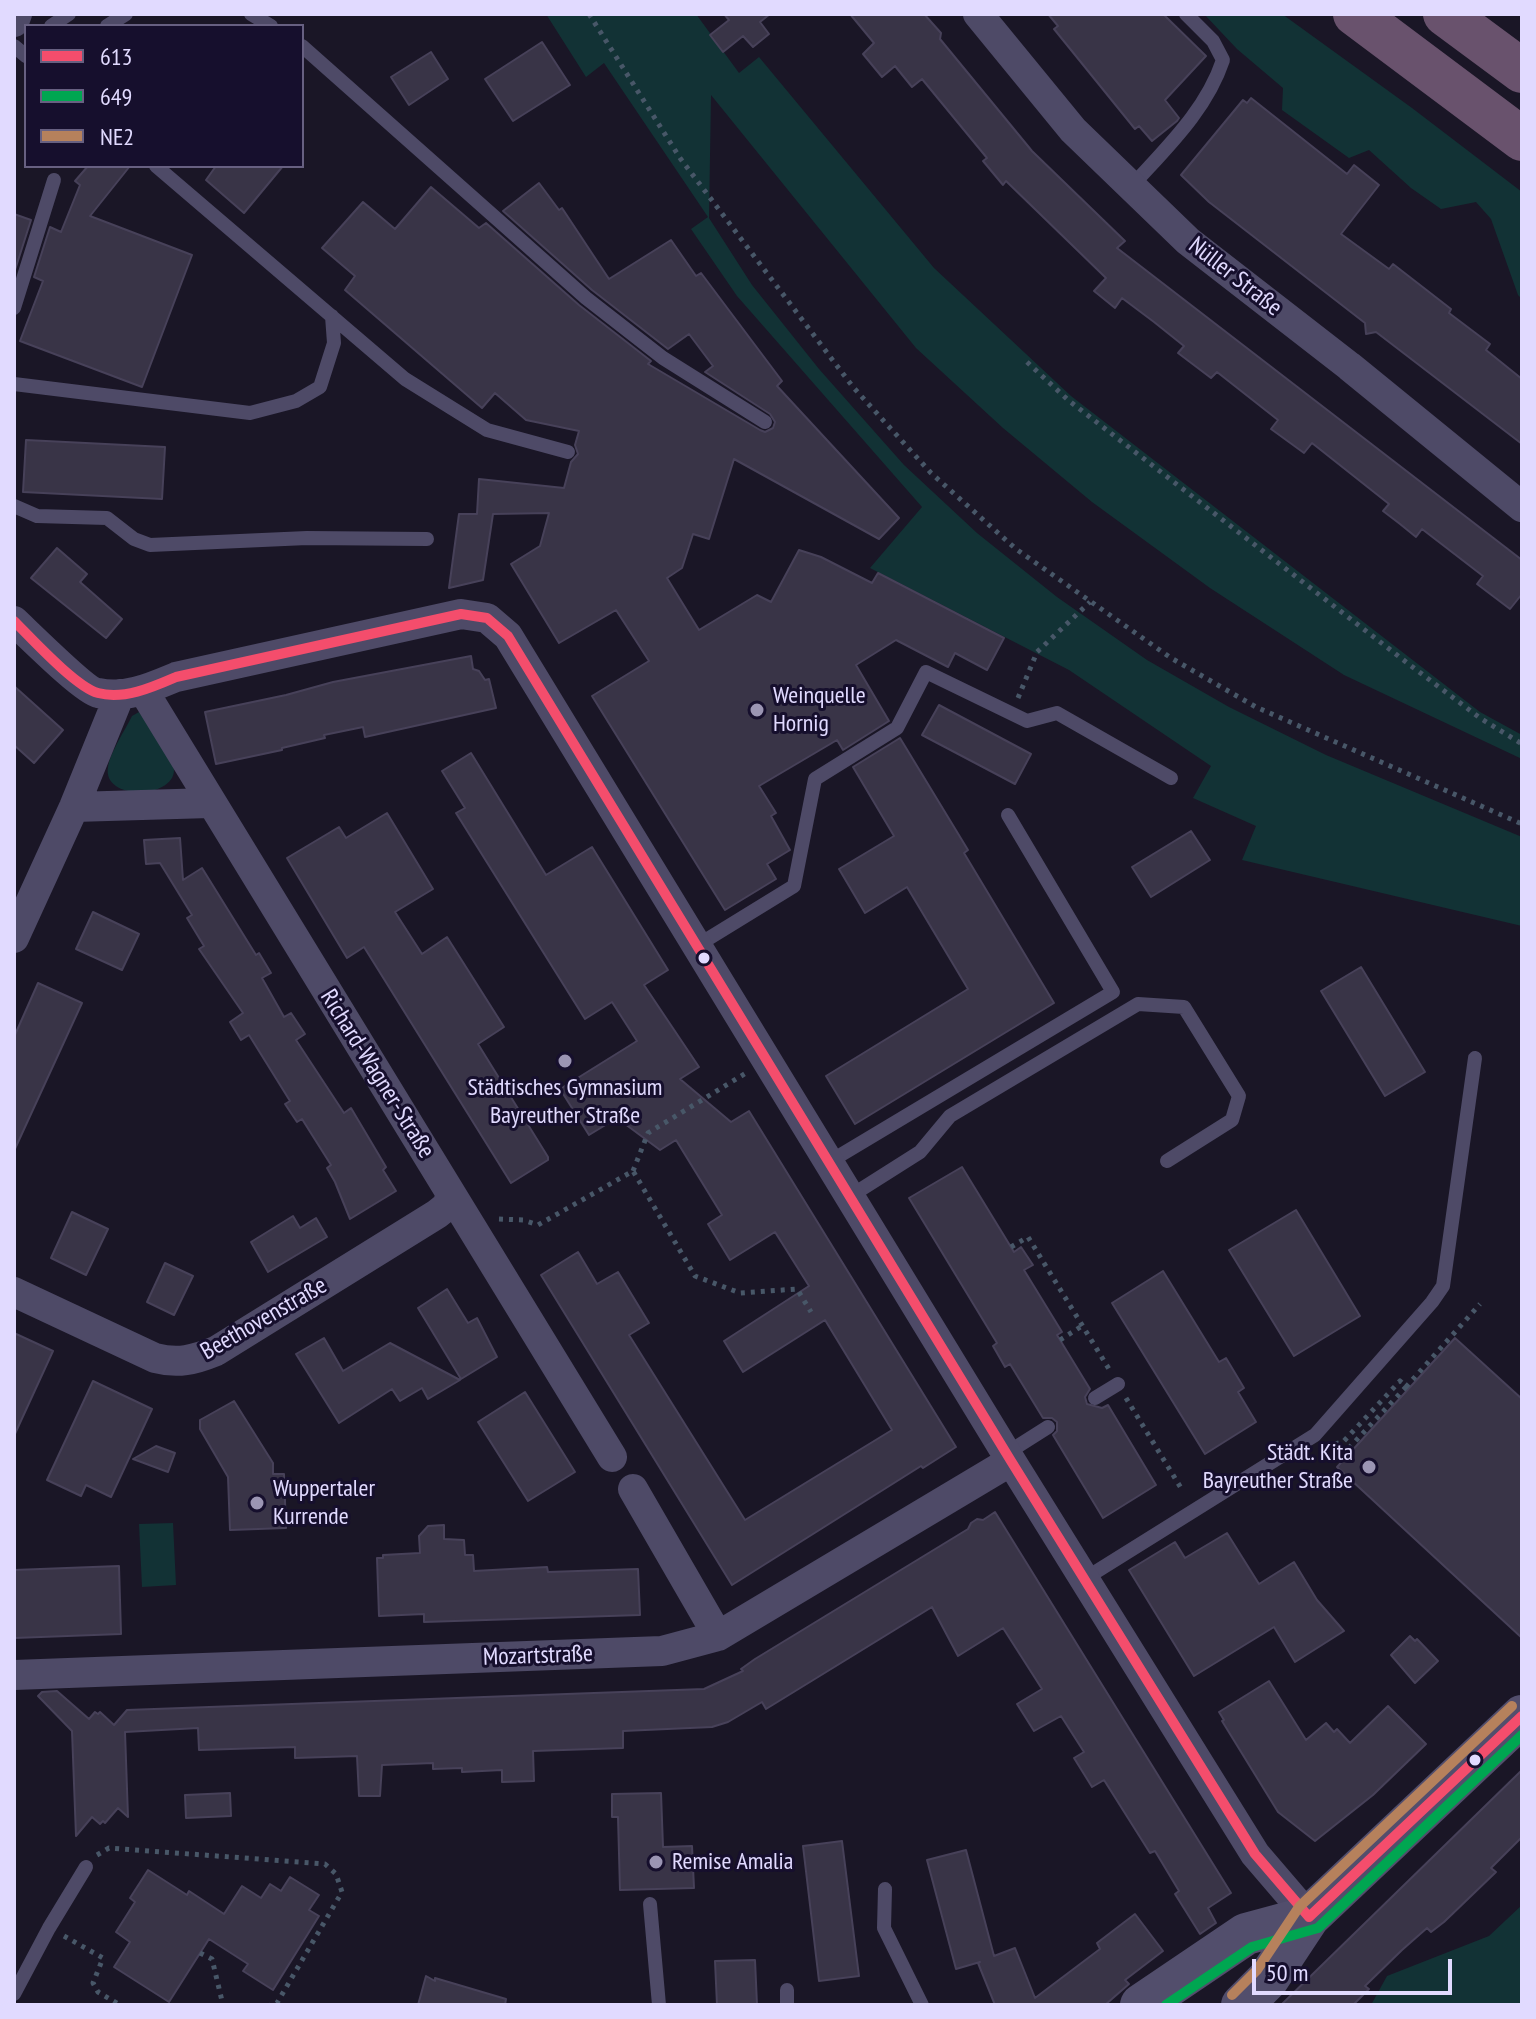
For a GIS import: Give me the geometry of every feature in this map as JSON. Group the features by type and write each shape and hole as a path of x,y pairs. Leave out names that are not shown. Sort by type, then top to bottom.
{"highway":[{"path":"1355,14 1522,139"},
{"path":"1445,14 1522,71"},
{"path":"1449,85 1522,149"}],"main road":[{"path":"1243,2005 1238,1984 1244,1959 1309,1917 1522,1716"},
{"path":"1141,2005 1246,1934 1309,1917"}],"street":[{"path":"14,22 17,14"},
{"name":"Nüller Straße","path":"978,14 1073,130 1188,241 1349,366 1522,507"},
{"path":"14,621 95,693 131,692 176,677 461,614 487,618 508,636 849,1197 1255,1854 1309,1917"},
{"path":"14,938 131,692"},
{"name":"Richard-Wagner-Straße","path":"131,692 210,803 612,1457"},
{"path":"74,807 210,803"},
{"name":"Beethovenstraße","path":"14,1292 155,1358 174,1363 195,1359 216,1351 437,1214 447,1206 451,1194"},
{"name":"Mozartstraße","path":"14,1675 662,1651 718,1636 1009,1457"},
{"path":"633,1489 718,1636"}],"lane":[{"path":"1131,187 1200,108 1223,60 1213,41 1186,14"},
{"path":"304,48 586,298 663,358 765,422"},
{"path":"158,168 405,379 487,430 568,452"},
{"path":"14,308 54,180"},
{"path":"14,384 250,413 296,401 320,387 334,343 332,316"},
{"path":"14,506 37,516 107,518 134,539 150,545 307,538 427,539"},
{"path":"698,945 794,886 815,779 897,728 926,672 1027,721 1057,713 1171,778"},
{"path":"829,1162 1113,992 1008,815"},
{"path":"849,1197 920,1152 950,1116 1138,1004 1184,1007 1239,1096 1232,1120 1167,1161"},
{"path":"1086,1578 1315,1435 1432,1302 1443,1286 1475,1058"},
{"path":"1095,1398 1118,1384"},
{"path":"1009,1457 1048,1427"},
{"path":"14,1994 86,1867"},
{"path":"885,1889 884,1928 922,2005"},
{"path":"650,1904 659,2005"}],"path":[{"path":"589,14 680,158 853,387 931,473 1016,549 1171,658 1256,707 1522,824"},
{"path":"1027,362 1068,400 1406,662 1480,718 1522,744"},
{"path":"1012,714 1037,652 1090,602"},
{"path":"512,1220 538,1225 633,1171 648,1133 767,1060"},
{"path":"633,1171 695,1276 740,1293 797,1289 811,1312"},
{"path":"1011,1247 1028,1237 1181,1488"},
{"path":"1350,1450 1343,1442 1400,1381 1406,1387 1480,1304"},
{"path":"1060,1340 1082,1326"},
{"path":"86,1867 95,1856 109,1848 325,1864 336,1874 342,1892 277,2003 270,2005"},
{"path":"49,1928 103,1958 93,1983 98,1992 120,2005"},
{"path":"200,1953 212,1959 223,2005"}],"green space":[{"path":"546,14 696,14 739,73 759,57 934,268 1071,396 1480,712 1522,735 1522,759 1344,675 1210,588 1092,502 1003,428 916,348 711,95 709,218 752,285 819,369 904,465 977,533 1057,597 1147,660 1229,707 1326,755 1522,837 1522,926 1242,860 1256,826 1193,798 1211,766 1069,670 870,568 922,507 737,296 691,229 708,217 604,63 586,77"},
{"path":"1204,14 1282,14 1522,192 1522,299 1491,219 1476,202 1441,209 1411,188 1369,150 1349,158 1282,110 1283,88 1237,49"},
{"path":"139,712 165,748 174,770 171,780 163,787 152,791 126,791 109,778 108,767 132,716"},
{"path":"173,1523 176,1585 142,1587 139,1524"},
{"path":"1522,1905 1522,2005 1371,2005 1387,1976 1489,1936"}],"building":[{"path":"724,14 770,14 760,22 769,34 753,47 743,36 723,52 710,35 729,20"},
{"path":"850,14 924,14 941,33 940,39 1032,151 1125,241 1117,248 1522,560 1522,594 1510,609 1477,584 1483,576 1422,529 1416,537 1383,511 1389,504 1312,443 1304,453 1271,429 1278,420 1217,372 1211,378 1178,353 1184,346 1154,322 1122,298 1115,308 1094,291 1106,278 1006,181 1003,185 983,161 987,158 922,79 912,87 895,66 882,77 863,54 874,43"},
{"path":"1048,14 1163,14 1206,56 1165,100 1179,118 1177,121 1152,141 1139,126 1135,129 1054,29 1058,26"},
{"path":"542,42 570,85 513,121 485,79"},
{"path":"431,52 448,79 409,105 391,77"},
{"path":"1251,98 1347,174 1354,165 1379,185 1341,234 1389,269 1393,264 1451,309 1449,313 1490,344 1486,350 1522,379 1522,444 1376,332 1366,334 1365,323 1209,202 1181,175 1243,100 1247,103"},
{"path":"86,168 128,168 90,216 192,255 142,387 20,341 43,281 34,277 50,227 61,232 80,185 75,181"},
{"path":"215,168 281,168 244,213 206,180"},
{"path":"539,183 559,210 562,208 609,279 671,240 696,276 701,273 782,381 777,386 899,518 879,539 734,459 709,539 693,534 682,568 667,578 699,630 757,595 771,602 799,550 821,557 872,583 878,573 1004,638 987,670 955,653 948,667 896,640 856,665 889,721 843,750 837,740 759,786 776,813 771,816 790,850 767,864 776,879 725,910 592,696 649,661 616,610 559,643 511,564 540,546 549,513 493,514 483,580 449,588 459,514 477,514 479,479 564,488 571,462 578,454 575,445 579,431 526,420 495,393 482,408 345,290 355,276 322,248 363,202 395,229 431,187 479,228 486,223 579,305 651,361 648,364 760,430 765,432 773,428 775,422 770,414 705,372 713,366 689,334 668,349 592,290 503,211"},
{"path":"14,214 31,220 15,270 14,270"},
{"path":"26,440 165,447 162,499 23,492"},
{"path":"57,548 87,574 80,582 122,619 106,638 31,578"},
{"path":"471,656 473,669 479,671 485,680 489,679 496,708 365,737 363,727 324,735 325,738 282,750 216,764 205,712 333,682"},
{"path":"14,686 63,730 34,763 14,745"},
{"path":"939,705 1031,754 1015,784 922,735"},
{"path":"900,738 968,850 964,853 1054,1003 855,1124 826,1076 968,989 907,887 865,913 839,869 894,836 853,767"},
{"path":"471,753 546,875 592,847 668,970 644,985 699,1067 680,1079 731,1122 749,1111 956,1447 732,1585 541,1275 578,1252 597,1284 618,1272 649,1323 629,1335 745,1520 892,1430 825,1320 743,1372 724,1341 809,1286 775,1232 730,1260 708,1224 722,1215 676,1140 660,1150 617,1118 589,1135 560,1089 637,1041 612,1002 585,1019 456,813 465,808 442,771"},
{"path":"387,813 433,889 395,912 422,954 447,937 504,1027 478,1044 548,1157 548,1160 511,1183 364,947 347,958 287,858 339,827 346,838"},
{"path":"1191,831 1210,860 1151,897 1132,867"},
{"path":"180,838 183,880 202,868 256,955 259,953 271,973 262,978 284,1017 291,1013 305,1034 296,1040 344,1113 351,1108 386,1167 383,1170 396,1191 350,1219 327,1168 331,1165 302,1119 297,1122 285,1104 290,1101 249,1035 241,1040 230,1022 243,1013 199,949 204,946 187,918 192,915 160,863 146,864 144,840"},
{"path":"93,912 139,934 122,970 76,949"},
{"path":"1361,967 1425,1072 1385,1096 1321,991"},
{"path":"38,983 82,1003 14,1151 14,1037"},
{"path":"962,1167 1014,1252 1021,1247 1033,1265 1024,1270 1062,1332 1057,1335 1090,1389 1085,1397 1087,1404 1102,1408 1108,1405 1156,1485 1103,1518 1053,1435 1057,1431 1057,1422 1052,1418 1043,1418 1010,1364 1005,1367 993,1346 997,1343 909,1198"},
{"path":"1296,1210 1360,1316 1294,1356 1229,1250"},
{"path":"72,1212 108,1229 86,1275 51,1258"},
{"path":"293,1216 300,1228 316,1218 327,1237 268,1272 251,1242"},
{"path":"165,1263 193,1276 174,1315 147,1302"},
{"path":"1163,1271 1219,1362 1226,1358 1244,1388 1238,1392 1256,1422 1205,1454 1112,1303"},
{"path":"447,1289 468,1323 477,1318 497,1357 461,1379 418,1308"},
{"path":"14,1333 53,1351 14,1436"},
{"path":"324,1338 343,1371 390,1343 460,1380 428,1399 422,1388 400,1401 392,1389 339,1423 296,1354"},
{"path":"1455,1338 1522,1399 1522,1638 1337,1467"},
{"path":"93,1381 152,1409 111,1497 86,1485 81,1496 47,1480"},
{"path":"525,1392 575,1472 528,1501 478,1422"},
{"path":"234,1401 273,1463 273,1474 284,1474 286,1528 230,1530 228,1477 200,1429 200,1420"},
{"path":"156,1446 175,1453 168,1472 133,1459"},
{"path":"995,1512 1231,1893 1208,1908 1216,1923 1200,1934 1175,1894 1179,1891 1155,1851 1150,1853 1104,1780 1092,1787 1074,1758 1084,1752 1061,1716 1034,1731 1017,1704 1042,1689 1003,1628 958,1656 932,1607 766,1709 762,1702 728,1722 712,1727 623,1731 623,1748 533,1751 534,1781 502,1782 502,1770 462,1772 462,1768 433,1769 433,1763 382,1765 380,1796 359,1796 357,1756 295,1758 295,1747 199,1750 198,1728 125,1732 128,1817 118,1808 105,1823 100,1824 92,1817 76,1836 72,1731 38,1696 42,1692 57,1691 89,1719 95,1712 100,1712 114,1725 127,1710 704,1689 743,1671 741,1669 755,1659 968,1529 977,1519 983,1520"},
{"path":"444,1525 444,1539 464,1540 465,1555 473,1555 474,1571 547,1567 548,1572 638,1569 640,1615 424,1622 424,1614 379,1616 377,1558 420,1553 419,1536 428,1526"},
{"path":"1227,1533 1259,1584 1294,1562 1317,1600 1344,1631 1295,1662 1274,1627 1194,1676 1129,1570 1175,1542 1185,1558"},
{"path":"119,1566 121,1634 14,1638 14,1570"},
{"path":"1410,1636 1415,1641 1417,1639 1438,1661 1415,1683 1391,1655"},
{"path":"1269,1681 1306,1740 1326,1723 1334,1732 1337,1729 1350,1743 1388,1706 1426,1744 1373,1795 1315,1841 1278,1812 1219,1712"},
{"path":"1522,1770 1522,1837 1491,1868 1496,1872 1444,1922 1431,1932 1427,1928 1402,1950 1365,1986 1369,1989 1353,2005 1281,2005"},
{"path":"230,1793 231,1816 186,1818 185,1795"},
{"path":"661,1793 663,1847 692,1846 694,1888 620,1890 618,1817 612,1817 612,1794"},
{"path":"842,1841 859,1976 819,1981 803,1846"},
{"path":"966,1850 994,1956 1015,1948 1035,1998 1100,1949 1097,1943 1135,1914 1163,1951 1125,1980 1129,1984 1105,2005 995,2005 980,1962 956,1969 927,1860"},
{"path":"148,1870 224,1914 242,1886 261,1898 270,1884 281,1891 290,1877 319,1895 309,1910 319,1916 273,1990 243,1971 248,1964 209,1939 169,2002 114,1967 130,1942 116,1932 135,1902 130,1898"},
{"path":"755,1960 757,2005 717,2005 715,1961"},
{"path":"426,1976 506,1999 505,2005 418,2005"}],"transit line":[{"name":"613","path":"14,621 78,682 108,695 138,691 176,677 461,614 487,618 508,636 1011,1461 1255,1854 1309,1917"},
{"name":"NE2","path":"1232,1995 1257,1970 1299,1907 1512,1706"},
{"name":"613","path":"1309,1917 1522,1716"},
{"name":"649","path":"1166,2005 1252,1947 1318,1928 1522,1735"}],"place":[{"name":"Weinquelle Hornig","path":"757,710"},
{"name":"Städtisches Gymnasium Bayreuther Straße","path":"565,1061"},
{"name":"Städt. Kita Bayreuther Straße","path":"1369,1467"},
{"name":"Wuppertaler Kurrende","path":"257,1503"},
{"name":"Remise Amalia","path":"656,1862"}]}
